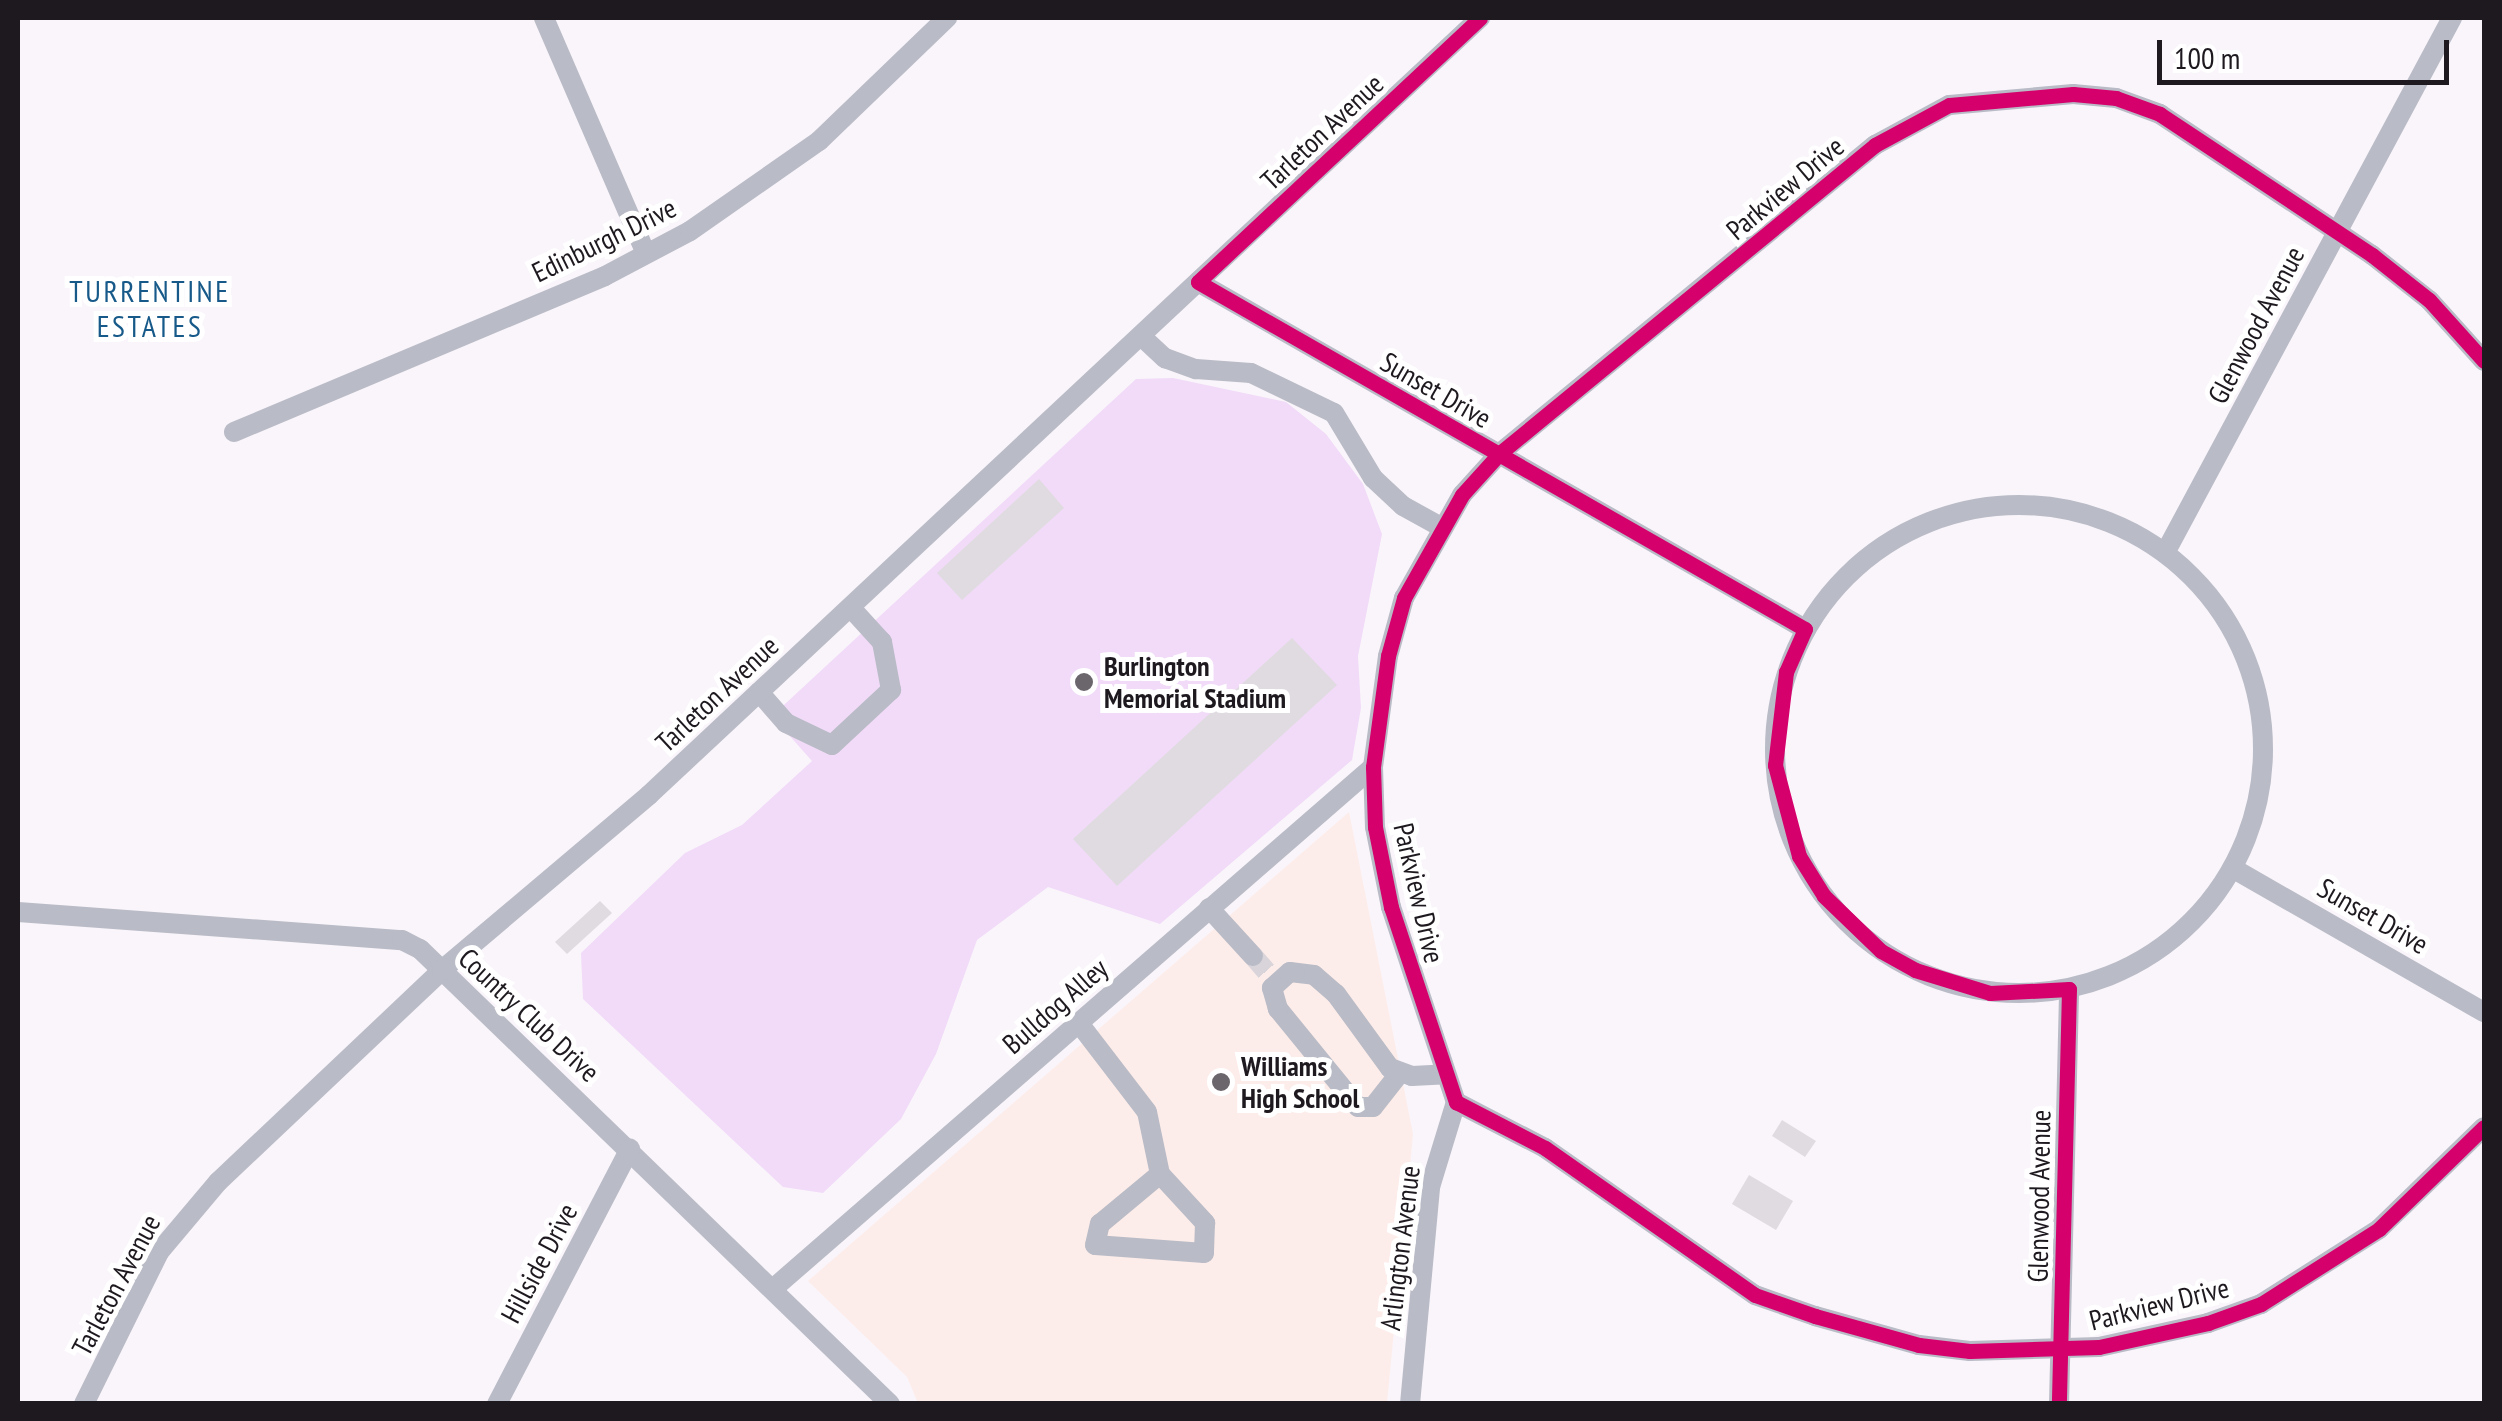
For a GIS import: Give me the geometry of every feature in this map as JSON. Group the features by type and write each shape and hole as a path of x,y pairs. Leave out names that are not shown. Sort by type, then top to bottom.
{"street":[{"path":"544,18 645,251"},
{"name":"Edinburgh Drive","path":"234,432 605,276 645,251 690,231 819,141 948,18"},
{"name":"Tarleton Avenue","path":"84,1404 159,1252 183,1218 442,970 759,692 1480,18"},
{"name":"Glenwood Avenue","path":"2165,553 2452,18"},
{"name":"Parkview Drive","path":"2484,361 2429,300 2338,231 2196,134 2116,98 2036,92 1950,105 1875,145 1499,454 1442,527 1400,612 1373,767 1375,826 1391,907 1456,1102 1545,1148 1755,1295 1919,1345 2060,1351 2146,1338 2261,1304 2380,1229 2484,1127"},
{"name":"Sunset Drive","path":"1198,282 1805,629"},
{"path":"1141,336 1165,358 1196,369 1250,373 1334,413 1373,478 1402,506 1442,527"},
{"path":"2009,504 2077,512 2130,531 2165,553 2194,579 2239,643 2262,718 2260,796 2234,869 2203,912 2164,947 2119,974 2068,990 1990,992 1915,970 1866,938 1824,896 1788,827 1775,765 1783,688 1805,629 1838,585 1890,540 1968,510 2009,504"},
{"path":"759,692 786,723 832,745 891,690 882,642 850,607"},
{"name":"Bulldog Alley","path":"774,1287 1373,767"},
{"name":"Sunset Drive","path":"2234,869 2484,1012"},
{"path":"1209,908 1266,970 1278,1009 1358,1106 1374,1108 1399,1074"},
{"name":"Country Club Drive","path":"18,912 402,940 442,970 630,1148 890,1404"},
{"path":"1266,970 1314,975 1399,1074 1446,1074"},
{"name":"Glenwood Avenue","path":"2059,1404 2068,990"},
{"path":"1078,1022 1147,1112 1160,1174 1205,1223 1204,1253 1096,1245 1100,1224 1160,1174"},
{"name":"Arlington Avenue","path":"1410,1404 1430,1187 1456,1102"},
{"name":"Hillside Drive","path":"497,1404 630,1148"}],"shaded area":[{"name":"Burlington Memorial Stadium","path":"1173,378 1286,402 1326,434 1363,484 1382,534 1358,656 1361,708 1352,760 1160,924 1048,887 977,940 936,1054 901,1119 823,1193 783,1187 583,999 581,953 685,853 742,825 812,761 772,716 1136,379"},
{"name":"Williams High School","path":"1349,812 1413,1134 1387,1403 918,1403 907,1377 808,1281"}],"building":[{"path":"1039,479 1064,508 962,600 937,573"},
{"path":"1292,638 1337,685 1117,886 1073,839"},
{"path":"600,901 612,913 567,954 555,942"},
{"path":"1782,1120 1816,1141 1805,1157 1772,1136"},
{"path":"1749,1175 1793,1201 1776,1230 1732,1204"}],"tunnel":[{"path":"1253,956 1267,972"}],"cycle path":[{"path":"1480,18 1198,282 1805,629 1786,672 1775,765 1799,856 1824,896 1881,951 1915,970 1990,993 2069,989 2059,1404"},
{"path":"2484,361 2429,300 2372,255 2160,114 2116,98 2073,94 1949,105 1875,145 1499,454 1462,495 1404,598 1388,656 1373,767 1375,827 1391,907 1456,1102 1545,1148 1755,1295 1815,1316 1919,1345 1970,1351 2099,1347 2208,1323 2261,1304 2379,1229 2484,1127"}],"place":[{"name":"Burlington Memorial Stadium","path":"1084,682"},
{"name":"Williams High School","path":"1221,1082"}],"district":[{"name":"TURRENTINE ESTATES","path":"150,308"}]}
